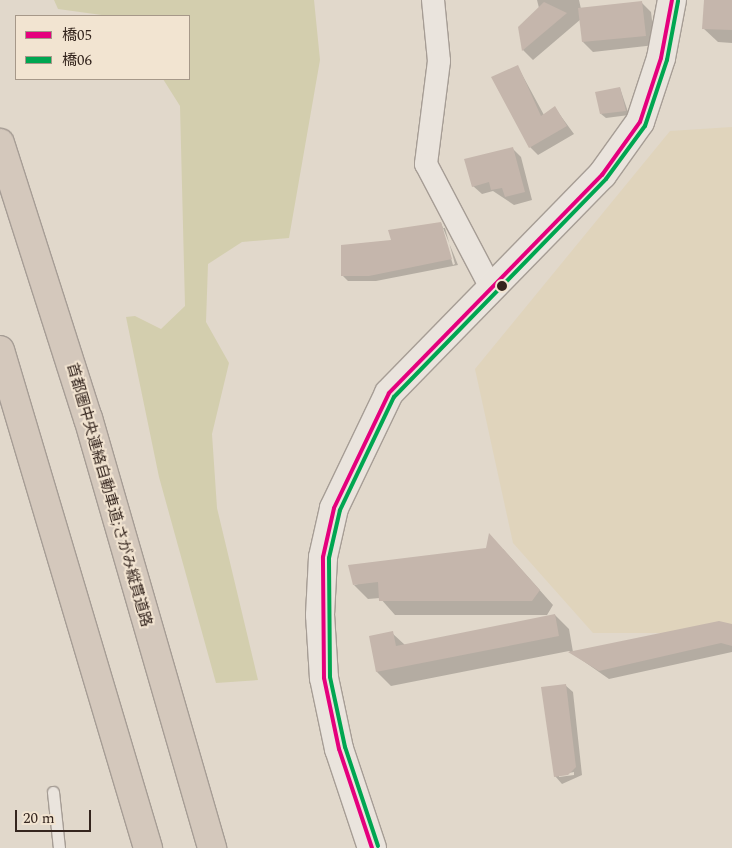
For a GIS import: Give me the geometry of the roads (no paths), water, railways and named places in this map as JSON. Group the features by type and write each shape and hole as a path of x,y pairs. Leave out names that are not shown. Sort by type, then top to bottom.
{"highway":[{"name":"首都圏中央連絡自動車道;さがみ縦貫道路","path":"0,143 88,418 212,848"},
{"path":"0,350 148,848"}],"main road":[{"path":"372,848 339,749 324,678 320,615 323,557 334,508 389,393 490,286 602,175 640,122 661,58 672,0"}],"street":[{"path":"433,0 439,61 426,164 490,286"}],"lane":[{"path":"53,792 59,848"}]}
